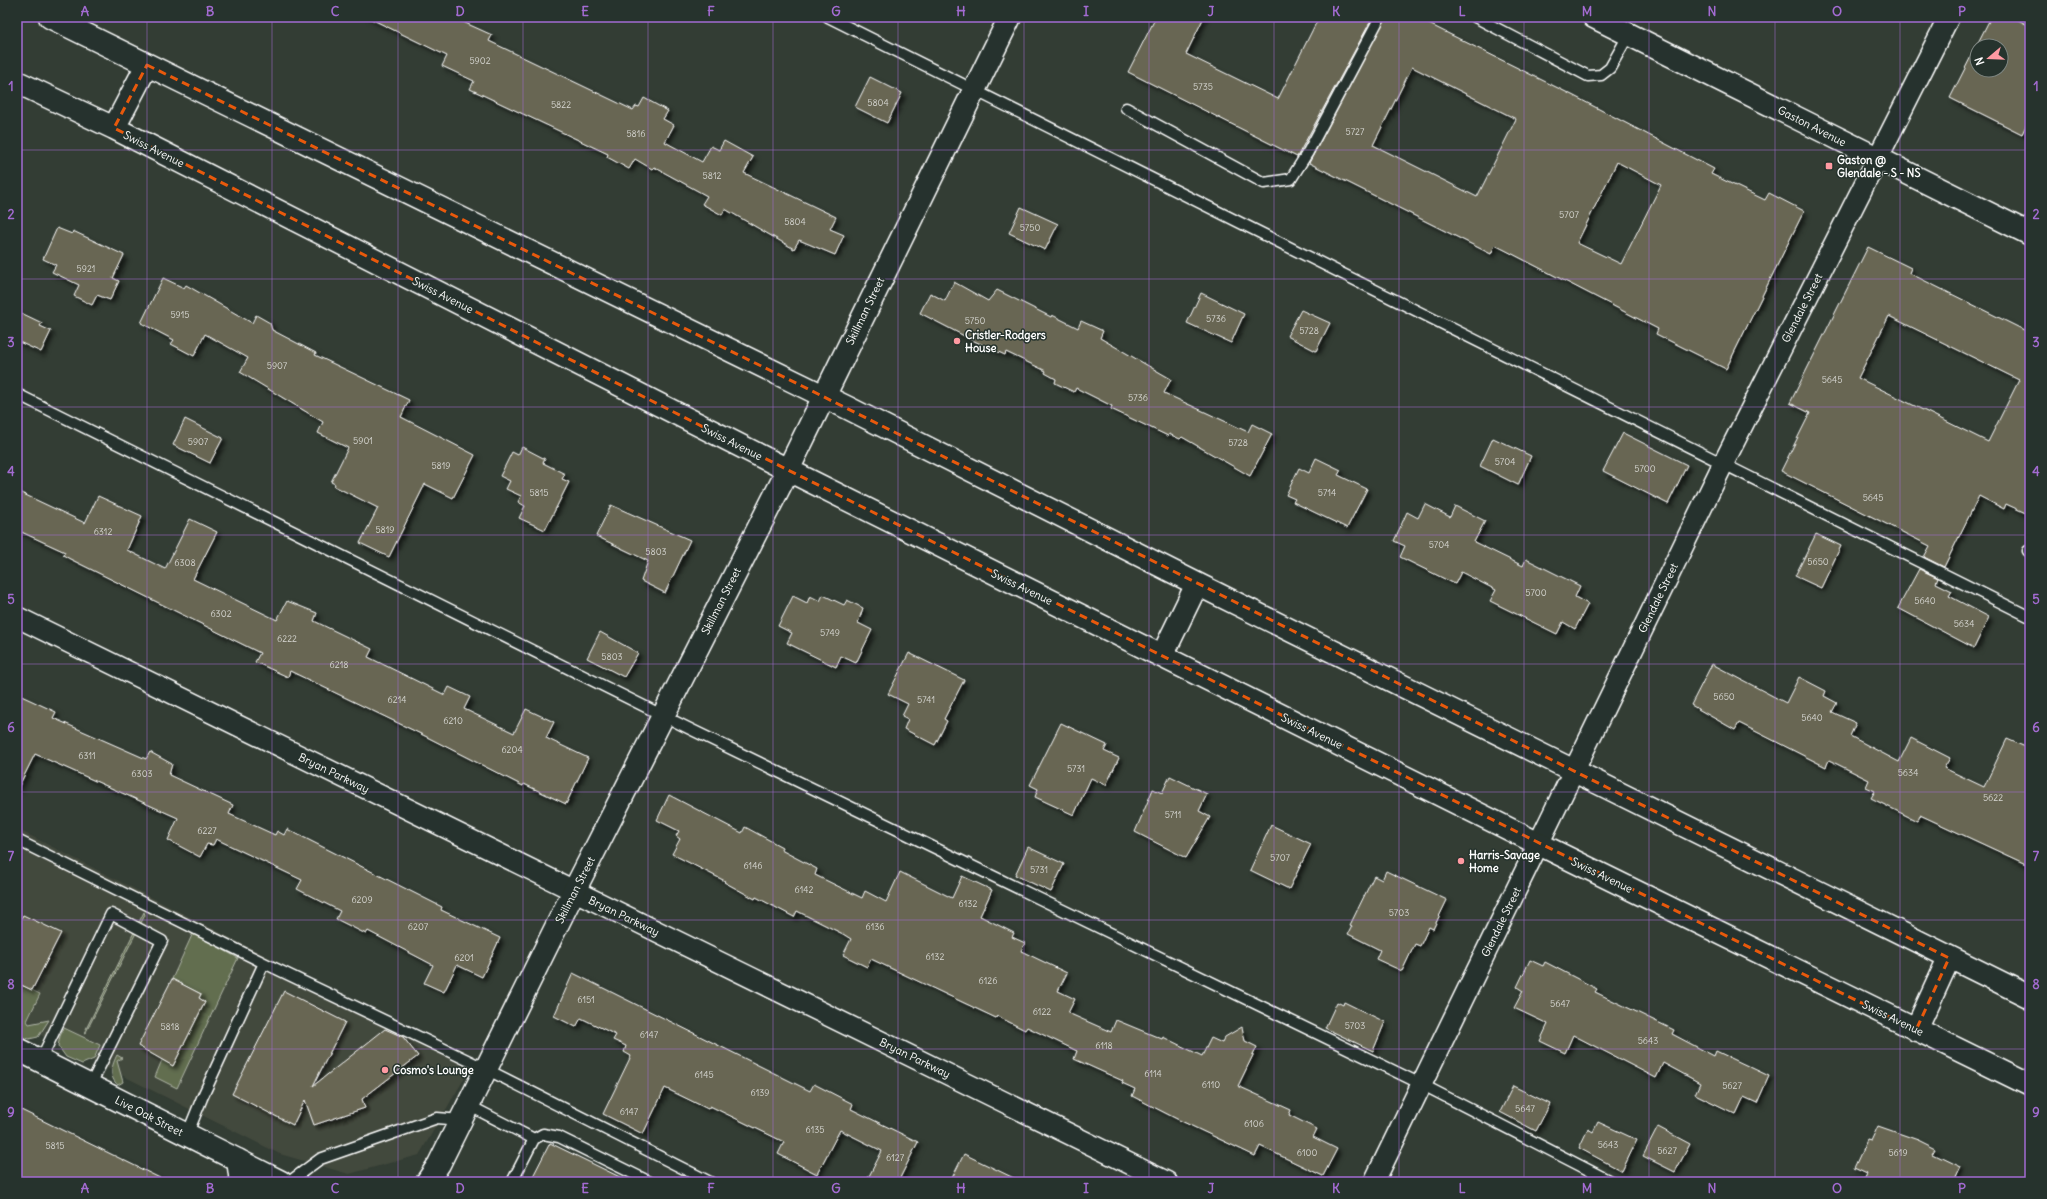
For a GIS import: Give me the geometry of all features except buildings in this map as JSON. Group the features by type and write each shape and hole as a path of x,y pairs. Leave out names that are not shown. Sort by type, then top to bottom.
{"street":[{"path":"50,17 823,396 1197,584 2030,997"},
{"name":"Skillman Street","path":"427,1182 439,1164 574,891 788,470 1010,17"},
{"name":"Gaston Avenue","path":"1594,17 2030,234"},
{"name":"Glendale Street","path":"1374,1182 1723,464 1949,17"},
{"path":"114,128 147,65"},
{"name":"Swiss Avenue","path":"17,82 114,128 788,470 1539,844 2030,1086"},
{"path":"1162,656 1197,584"},
{"name":"Bryan Parkway","path":"17,617 1167,1182"},
{"path":"1916,1030 1949,958"},
{"name":"Live Oak Street","path":"17,1049 281,1182"},
{"path":"238,1160 241,1182"}],"lane":[{"path":"828,17 2030,617"},
{"path":"1126,108 1264,184 1291,179 1308,152 1380,17"},
{"path":"1475,17 1588,76 1601,75 1610,68 1629,34"},
{"path":"17,394 663,716 1421,1084 1612,1182"},
{"path":"17,840 264,963 486,1069 710,1182"},
{"path":"40,1061 111,914 162,941 90,1086"},
{"path":"187,1135 202,1098 264,963"},
{"path":"289,1182 320,1159 437,1118 464,1113 534,1139"},
{"path":"512,1182 534,1139 543,1134 559,1136 650,1182"}],"highlighted area":[{"path":"147,65 802,386 1949,958 1916,1030 788,470 114,128"}],"shaded area":[{"path":"17,829 474,1062 419,1155 349,1174 280,1154 17,1023"}],"green space":[{"path":"144,912 145,915 86,1032 84,1033"},
{"path":"193,933 238,958 177,1088 155,1077 162,1060 201,994 172,979"},
{"path":"17,983 40,994 27,1021 29,1024 49,1020 38,1037 29,1039 17,1035"},
{"path":"64,1028 100,1045 94,1059 82,1064 66,1057 58,1046 60,1036"},
{"path":"117,1055 122,1058 117,1061 123,1082 118,1085 112,1075 112,1067"}],"place":[{"name":"Gaston @ Glendale - S - NS","path":"1829,166"},
{"name":"Cristler-Rodgers House","path":"957,341"},
{"name":"Harris-Savage Home","path":"1461,861"},
{"name":"Cosmo's Lounge","path":"385,1070"}]}
